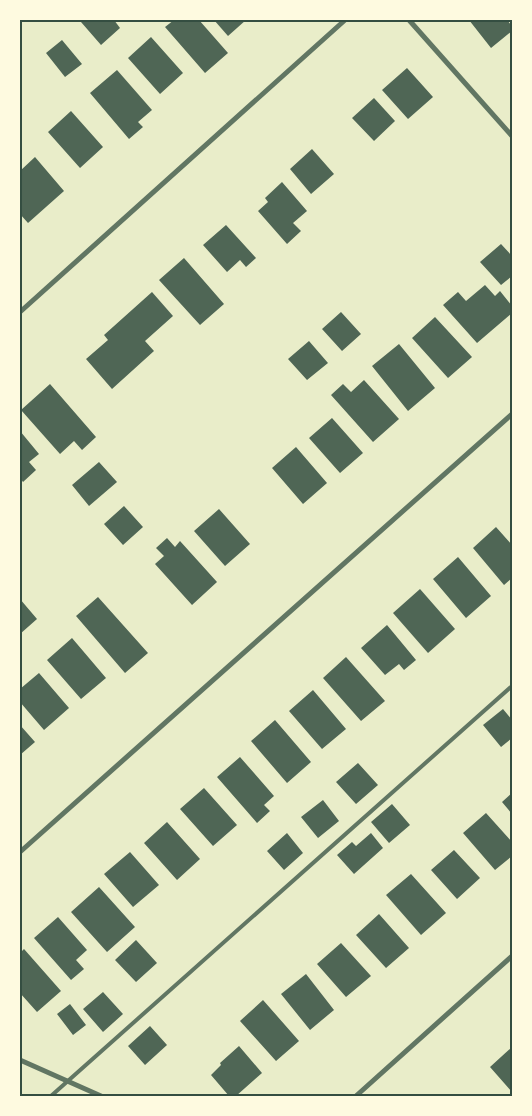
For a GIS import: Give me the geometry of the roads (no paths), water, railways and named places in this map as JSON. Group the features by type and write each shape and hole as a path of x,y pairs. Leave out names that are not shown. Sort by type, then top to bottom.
{"street":[{"path":"20,312 345,20"},
{"path":"409,20 512,136"},
{"path":"20,852 512,414"},
{"path":"356,1096 512,956"},
{"path":"20,1060 101,1096"}],"lane":[{"path":"51,1096 512,686"}]}
